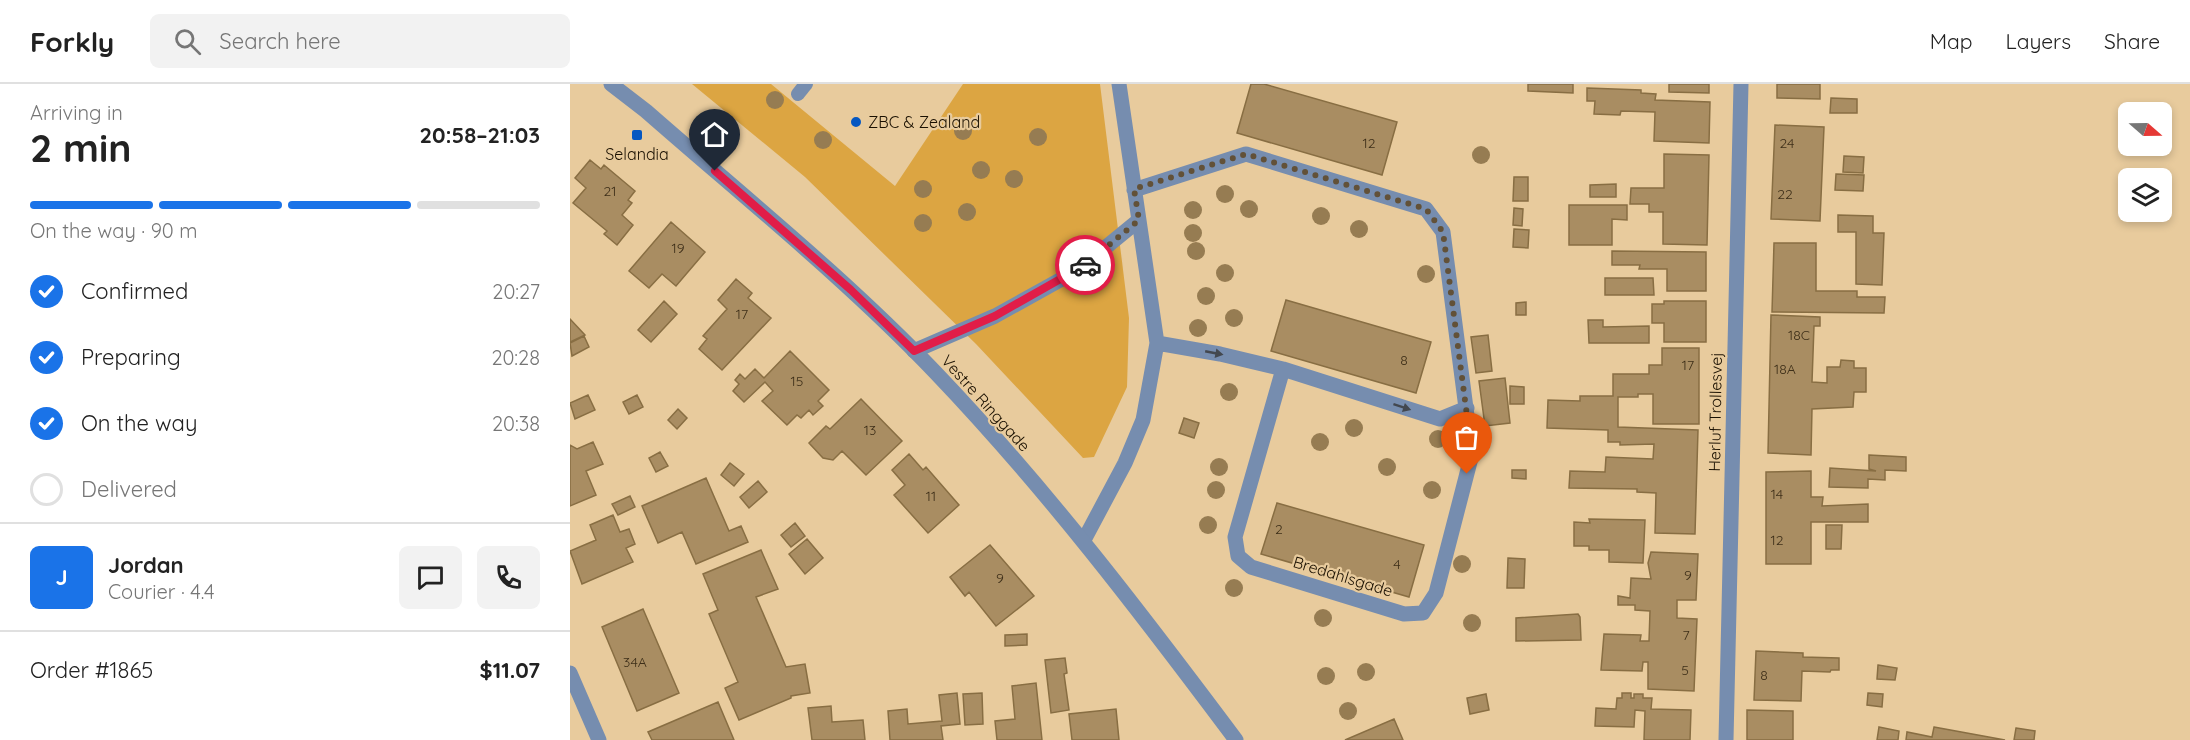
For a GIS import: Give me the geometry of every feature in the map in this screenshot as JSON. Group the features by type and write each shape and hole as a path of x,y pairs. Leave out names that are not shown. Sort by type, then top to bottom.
{"street":[{"name":"Vestre Ringgade","path":"611,84 646,111 843,282 914,351 1084,540 1236,740"},
{"path":"1084,540 1125,463 1143,420 1157,343 1119,84"},
{"name":"Herluf Trollesvej","path":"1726,740 1741,84"},
{"name":"Bredahlsgade","path":"1134,189 1246,154 1426,209 1443,232 1472,454 1436,593 1423,613 1404,614 1251,567 1238,556 1235,537 1282,369"},
{"path":"914,351 995,316 1078,270 1139,220"},
{"path":"1157,343 1220,354 1282,369 1440,419 1467,408"},
{"path":"570,673 599,740"}],"shaded area":[{"path":"692,84 771,84 895,186 963,84 1100,84 1129,318 1127,387 1094,457 1083,458 976,344 805,177"}],"building":[{"path":"1251,84 1264,84 1397,122 1382,175 1237,133"},
{"path":"1528,84 1573,84 1573,93 1528,91"},
{"path":"1669,84 1709,84 1709,93 1669,92"},
{"path":"1777,84 1820,84 1820,99 1777,98"},
{"path":"1587,88 1641,90 1641,93 1656,94 1655,100 1710,102 1709,143 1654,141 1655,112 1621,111 1620,115 1594,114 1595,101 1587,101"},
{"path":"1831,98 1857,99 1857,113 1830,113"},
{"path":"1775,125 1824,127 1820,221 1771,219"},
{"path":"1664,154 1709,155 1707,245 1663,244 1663,212 1649,212 1649,204 1630,204 1631,188 1664,188"},
{"path":"1844,156 1864,157 1863,173 1843,172"},
{"path":"590,160 601,169 604,165 635,191 628,200 632,203 622,215 633,225 617,245 604,234 607,231 573,203 586,188 575,178"},
{"path":"1836,174 1864,175 1863,191 1835,190"},
{"path":"1514,177 1528,177 1528,201 1513,201"},
{"path":"1616,184 1616,197 1590,197 1590,185"},
{"path":"1569,205 1627,205 1627,220 1612,219 1612,245 1569,245"},
{"path":"1514,208 1523,209 1522,226 1513,225"},
{"path":"1838,215 1873,216 1873,233 1884,233 1882,285 1856,284 1856,232 1838,232"},
{"path":"671,222 705,252 676,286 662,274 649,288 629,271"},
{"path":"1514,229 1529,230 1528,248 1513,247"},
{"path":"1774,243 1816,243 1816,291 1857,291 1857,297 1885,297 1884,313 1772,312"},
{"path":"1612,251 1706,252 1706,291 1667,291 1667,269 1639,269 1640,265 1612,265"},
{"path":"1605,278 1653,278 1654,295 1605,295"},
{"path":"736,279 752,293 748,298 771,318 722,370 699,349 707,339 703,336 727,309 718,300"},
{"path":"1286,300 1431,342 1416,393 1271,351"},
{"path":"664,301 677,314 651,342 638,330"},
{"path":"1664,301 1706,301 1706,342 1664,342 1664,323 1652,323 1652,304 1664,304"},
{"path":"1526,302 1526,315 1516,315 1516,303"},
{"path":"1771,315 1820,317 1820,326 1814,326 1812,382 1827,383 1827,367 1840,367 1841,360 1854,361 1854,368 1866,368 1866,392 1854,392 1853,407 1812,409 1811,455 1768,453"},
{"path":"570,319 585,335 570,342"},
{"path":"1588,320 1603,320 1603,327 1649,326 1649,343 1589,343"},
{"path":"1488,335 1492,371 1476,373 1471,337"},
{"path":"584,336 589,347 572,356 570,343"},
{"path":"1662,348 1699,348 1699,424 1653,424 1653,394 1638,394 1638,397 1618,397 1618,427 1698,430 1695,534 1655,533 1656,493 1637,492 1637,489 1569,488 1570,471 1605,472 1606,457 1653,459 1654,444 1620,445 1620,442 1608,442 1608,430 1547,428 1548,400 1580,401 1580,396 1613,396 1613,374 1649,374 1649,365 1662,365"},
{"path":"790,351 829,390 818,401 823,406 813,415 809,410 801,418 797,415 787,425 762,401 773,391 765,382 744,402 733,391 739,384 735,380 740,374 745,379 755,369 764,378"},
{"path":"1505,378 1510,423 1485,426 1479,381"},
{"path":"1510,386 1524,387 1524,404 1510,404"},
{"path":"588,395 595,410 575,419 570,403"},
{"path":"637,395 643,407 629,414 623,402"},
{"path":"861,399 902,441 866,475 842,451 833,460 823,458 809,443 826,426 830,429"},
{"path":"678,409 687,418 677,429 668,420"},
{"path":"1184,418 1199,423 1194,438 1179,433"},
{"path":"593,442 603,464 586,471 596,495 570,506 570,445 577,449"},
{"path":"660,452 668,466 656,472 649,458"},
{"path":"909,454 923,470 926,467 959,505 928,533 894,495 905,485 892,470"},
{"path":"1869,455 1906,457 1906,471 1885,470 1885,480 1868,479 1868,488 1829,487 1830,468 1876,471 1869,469"},
{"path":"730,463 744,474 734,486 721,475"},
{"path":"1512,470 1526,470 1526,479 1512,478"},
{"path":"1811,471 1811,497 1823,497 1822,506 1868,504 1868,522 1811,522 1811,564 1766,564 1766,472"},
{"path":"706,478 729,531 741,526 748,542 696,564 682,532 658,543 642,506"},
{"path":"758,481 767,492 749,508 740,497"},
{"path":"630,496 635,507 618,515 612,504"},
{"path":"1277,503 1424,545 1409,597 1261,554"},
{"path":"613,515 620,532 629,529 635,544 626,548 633,562 582,584 570,551 596,540 590,525"},
{"path":"1589,519 1645,520 1643,563 1609,562 1609,550 1589,550 1589,546 1574,546 1574,522 1590,523"},
{"path":"795,523 805,536 791,547 781,535"},
{"path":"1826,525 1842,525 1841,549 1826,549"},
{"path":"807,539 823,558 805,574 789,554"},
{"path":"990,545 1034,596 996,626 969,592 965,596 950,577"},
{"path":"761,550 778,589 756,597 786,667 805,664 810,693 791,696 791,698 739,720 725,688 738,682 709,614 718,610 703,574"},
{"path":"1651,552 1698,554 1696,600 1677,600 1677,618 1697,619 1694,691 1648,689 1648,662 1643,662 1642,671 1601,670 1604,634 1641,635 1640,641 1649,641 1650,611 1635,610 1635,605 1618,605 1618,596 1630,598 1631,578 1651,579 1648,563"},
{"path":"1508,558 1525,559 1524,588 1507,588"},
{"path":"643,609 679,693 637,711 602,627"},
{"path":"1578,614 1581,640 1516,641 1516,618"},
{"path":"1027,634 1027,645 1005,646 1005,635"},
{"path":"1756,651 1803,653 1803,657 1839,658 1839,670 1802,671 1801,701 1754,700"},
{"path":"1065,658 1067,673 1064,674 1069,710 1051,713 1045,660"},
{"path":"1878,665 1897,668 1895,680 1877,679"},
{"path":"1036,683 1042,740 997,740 995,721 1015,719 1012,686"},
{"path":"957,693 960,724 941,726 943,740 890,740 888,711 907,709 908,724 942,721 939,695"},
{"path":"982,693 983,724 965,725 963,694"},
{"path":"1622,693 1631,693 1631,698 1634,698 1634,694 1643,694 1643,698 1652,698 1651,709 1691,710 1690,740 1644,740 1645,711 1635,710 1634,727 1595,726 1596,708 1616,709 1617,698 1622,698"},
{"path":"1868,693 1883,694 1882,707 1867,705"},
{"path":"1486,694 1489,710 1470,714 1467,698"},
{"path":"718,702 734,740 652,740 648,732"},
{"path":"831,706 832,722 863,720 865,740 812,740 808,708"},
{"path":"1116,709 1119,740 1072,740 1069,714"},
{"path":"1747,710 1793,711 1793,740 1747,740"},
{"path":"1394,719 1403,740 1345,740"},
{"path":"1879,727 1899,731 1898,740 1877,740"},
{"path":"1934,727 2005,740 1906,740 1907,732 1932,737"},
{"path":"2016,728 2035,731 2034,740 2014,740"}],"way so far":[{"path":"1085,265 1139,220 1134,189 1246,154 1426,209 1443,232 1472,454 1467,474"}],"place":[{"name":"ZBC & Zealand","path":"856,122"},
{"name":"Selandia","path":"637,135"}],"route":[{"path":"715,171 851,290 914,351 995,316 1085,265"}]}
